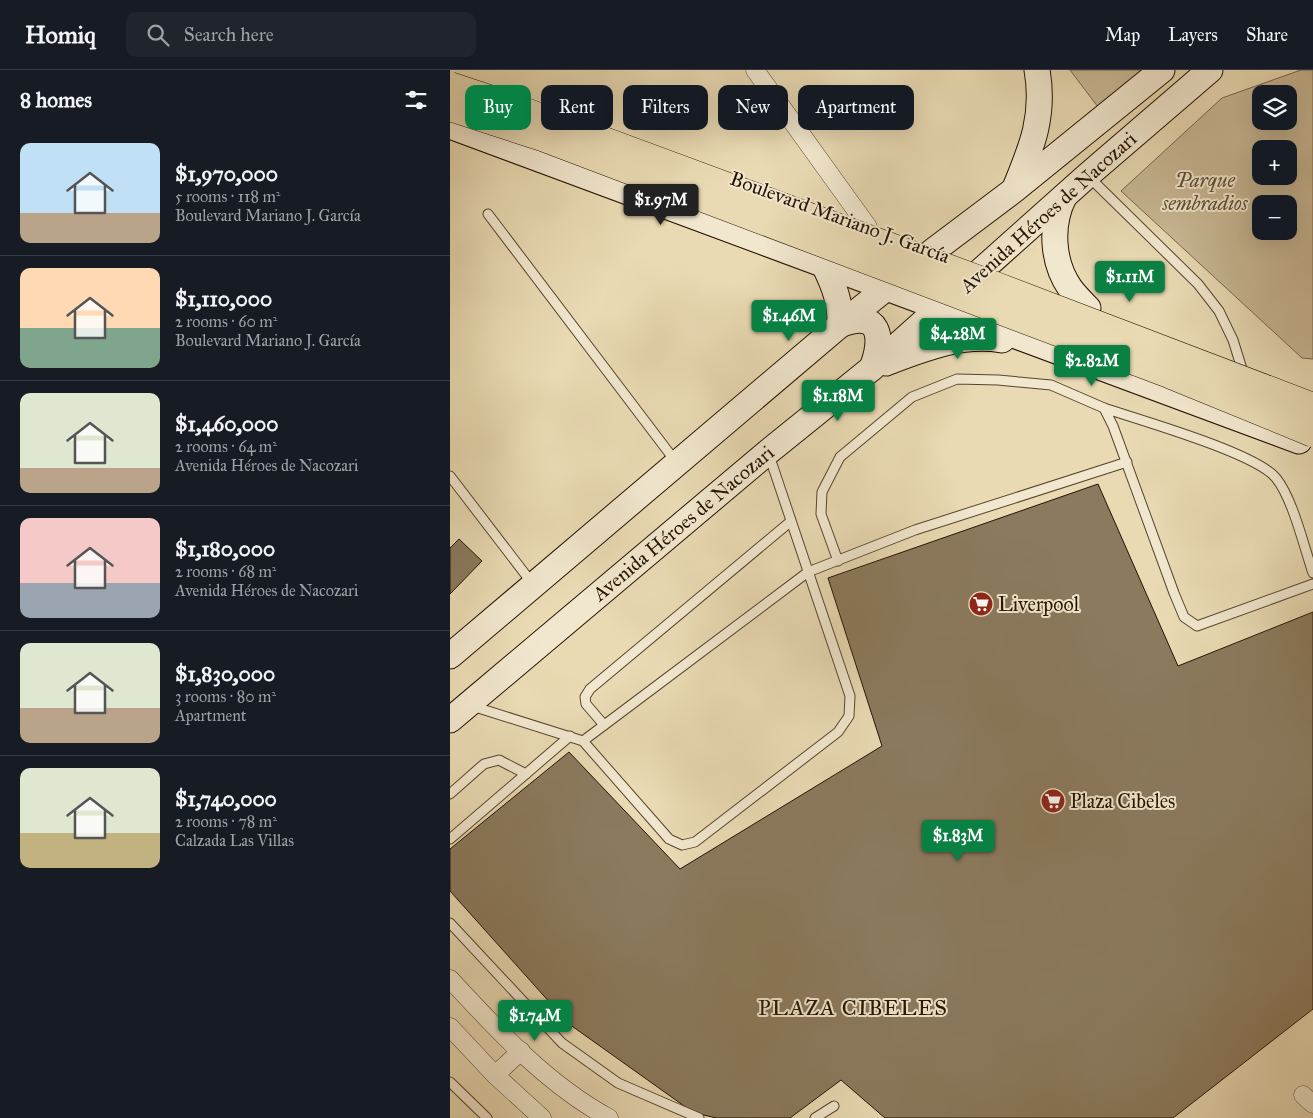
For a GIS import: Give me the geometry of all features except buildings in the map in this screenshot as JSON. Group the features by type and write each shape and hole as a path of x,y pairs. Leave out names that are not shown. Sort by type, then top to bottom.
{"main road":[{"path":"1014,190 1031,148 1039,116 1040,88 1037,70"},
{"name":"Avenida Héroes de Nacozari","path":"453,647 534,586 840,325 1014,190 1162,70"},
{"name":"Boulevard Mariano J. García","path":"450,73 1088,308 1313,396"},
{"name":"Avenida Héroes de Nacozari","path":"459,712 768,452 872,368 1199,75"},
{"path":"450,86 504,104 993,284 1313,406"},
{"path":"450,107 542,137 1169,374 1313,433"},
{"path":"450,126 939,309 1313,446"},
{"path":"640,197 655,148"},
{"path":"1064,197 1058,208 1054,236 1058,263 1070,288 1088,308"},
{"path":"825,266 836,289 841,311 840,325 855,319 864,320 877,330 880,342 879,351 872,368"},
{"path":"872,368 950,341 984,337 1043,347"}],"street":[{"path":"755,70 868,227"},
{"path":"450,979 485,1017 521,1051 580,1102 610,1118"},
{"path":"450,998 469,1012 485,1017"},
{"path":"450,1027 495,1075 542,1118"},
{"path":"495,1075 521,1051"}],"lane":[{"path":"1088,175 1198,284 1219,311 1233,340 1242,369"},
{"path":"488,214 678,464"},
{"path":"838,561 821,514 822,492 840,457 912,397 957,379 998,380 1051,385 1104,408 1238,454 1271,472 1278,480 1294,516 1313,573"},
{"path":"1104,408 1127,462 1163,566 1184,617 1197,626 1313,584"},
{"path":"459,712 570,736 583,741 669,839 682,845 695,842 838,732 849,716 850,696 768,452"},
{"path":"583,741 808,572 915,530 1127,462"},
{"path":"450,476 534,586"},
{"path":"604,725 586,704 585,697 590,689 790,522"},
{"path":"450,839 570,736"},
{"path":"450,794 484,764 499,760 526,774"},
{"path":"450,923 562,1043 618,1082 699,1118"},
{"path":"450,1082 487,1118"},
{"path":"815,1118 834,1106"}],"green space":[{"path":"1070,70 1148,70 1098,107"},
{"name":"Parque sembradios","path":"1301,70 1313,70 1313,359 1302,358 1121,191 1222,98 1252,87 1252,130 1297,130 1297,85 1259,85"}],"place":[{"name":"Liverpool","path":"981,604"},
{"name":"Plaza Cibeles","path":"1053,801"}],"district":[{"name":"PLAZA CIBELES","path":"853,1007"}]}
